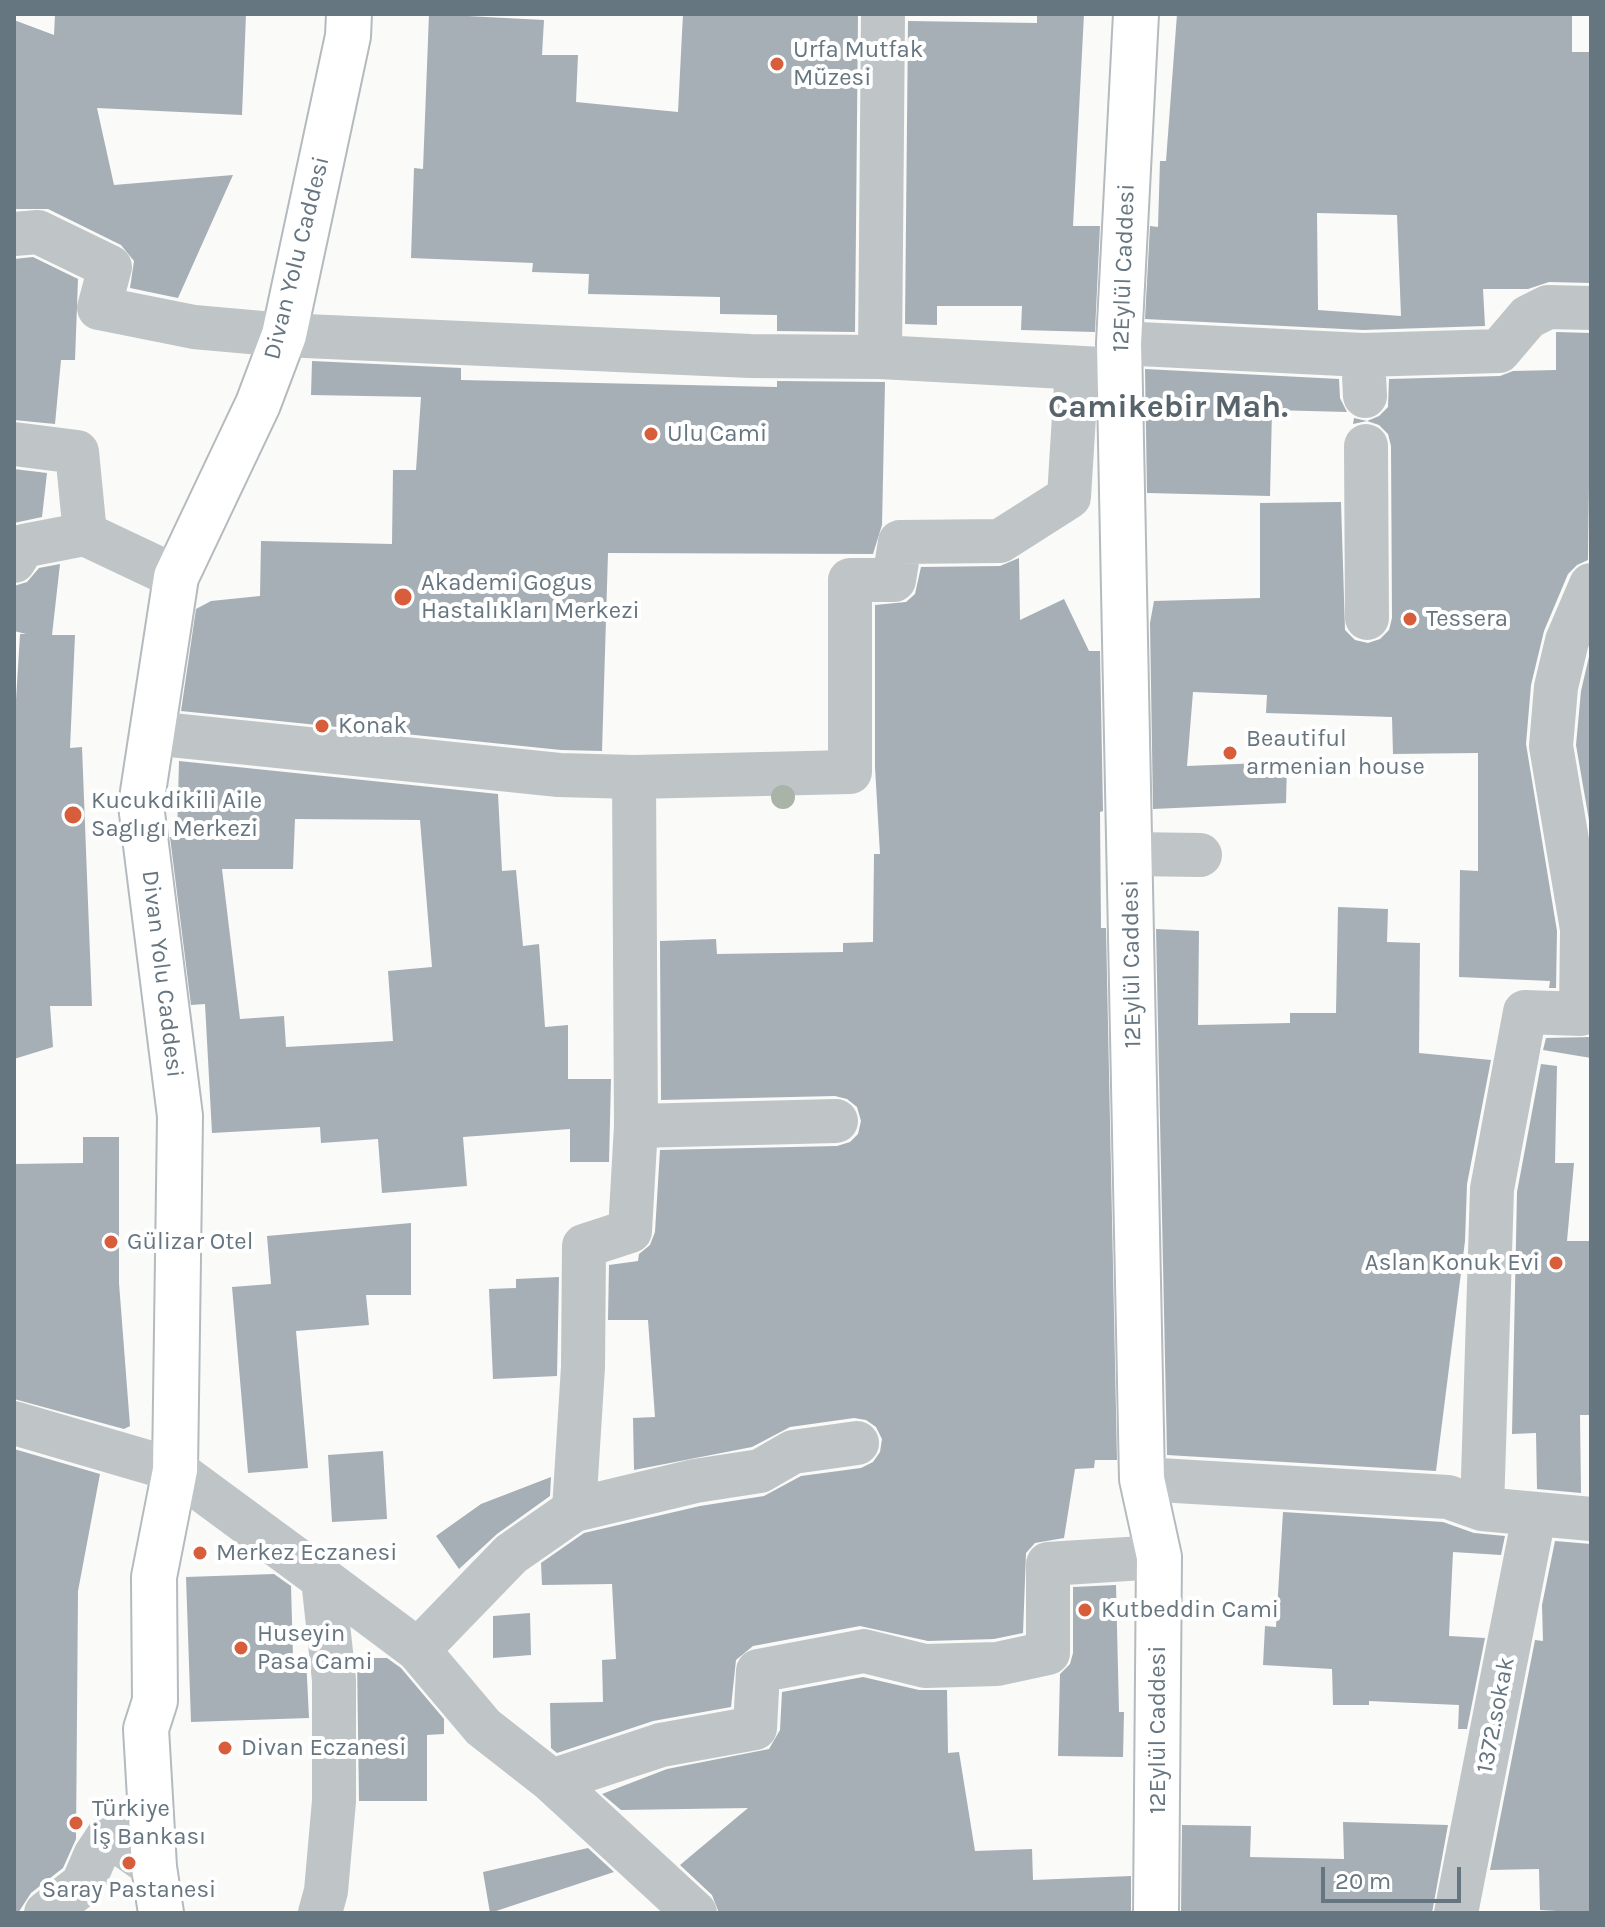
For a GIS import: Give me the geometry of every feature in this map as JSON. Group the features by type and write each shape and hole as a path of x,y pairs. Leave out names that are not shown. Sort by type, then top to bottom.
{"main road":[{"name":"Divan Yolu Caddesi","path":"161,1913 154,1867 146,1729 155,1701 154,1577 175,1470 180,1116 141,805 176,577 258,404 284,335 348,36 349,14"},
{"name":"12Eylül Caddesi","path":"1136,14 1119,356 1142,1479 1159,1557 1156,1913"}],"street":[{"path":"880,357 883,14"},
{"path":"14,234 38,232 110,267 99,308 194,327 284,335 750,356 880,357 1077,368 1119,356 1364,376 1499,351 1528,317 1548,307 1591,308"},
{"path":"152,733 559,775 634,777 850,772 850,580 894,580 900,542 1000,541 1069,497 1077,368"},
{"path":"14,444 77,452 85,534"},
{"path":"1366,446 1367,618"},
{"path":"14,561 23,546 85,534 176,577"},
{"path":"1482,1509 1492,1189 1525,1012 1586,1016 1582,929 1551,746 1556,687 1567,641 1591,585"},
{"path":"574,1510 583,1367 584,1246 630,1231 636,1126 634,777"},
{"path":"1130,854 1200,855"},
{"path":"636,1126 836,1121"},
{"path":"14,1423 175,1470 418,1650 483,1727 552,1781 695,1913"},
{"path":"418,1650 511,1554 574,1510 695,1481 760,1471 793,1452 857,1443"},
{"path":"1142,1479 1448,1497 1482,1509 1591,1519"},
{"name":"1372.sokak","path":"1456,1913 1534,1516"},
{"path":"552,1781 661,1745 755,1728 758,1671 864,1651 925,1666 997,1664 1048,1653 1048,1564 1159,1557"},
{"path":"320,1913 326,1891 334,1801 334,1680 323,1579"},
{"path":"46,1913 83,1884 95,1856 109,1835 154,1867"}],"building":[{"path":"55,14 246,14 242,115 97,108 114,185 233,175 178,298 130,288 134,261 121,245 48,209 14,209 14,20 54,35"},
{"path":"429,14 544,20 542,55 578,55 576,102 678,112 683,14 858,14 855,332 777,331 777,315 720,314 720,297 588,294 589,274 532,272 533,263 411,258 414,168 423,169"},
{"path":"1037,14 1084,14 1073,226 1100,226 1095,332 1021,330 1022,306 937,306 937,325 905,324 908,21 1037,23"},
{"path":"1177,14 1572,14 1572,52 1591,52 1591,283 1549,282 1528,289 1483,289 1485,326 1363,330 1145,319 1150,226 1158,227 1160,161 1166,161","holes":["1317,213 1397,215 1401,316 1318,310"]},
{"path":"33,257 78,279 75,360 61,360 55,424 14,420 14,259"},
{"path":"1556,332 1591,333 1588,560 1568,574 1544,631 1531,685 1526,744 1557,931 1556,988 1549,988 1550,981 1459,977 1460,870 1478,871 1478,753 1393,754 1392,717 1266,713 1267,695 1193,692 1187,766 1287,762 1286,803 1153,809 1150,623 1154,601 1260,598 1260,503 1341,502 1345,630 1355,640 1368,643 1380,639 1389,630 1392,618 1391,446 1388,434 1379,425 1367,421 1379,416 1388,407 1389,379 1500,376 1513,371 1556,370"},
{"path":"312,361 461,368 461,380 777,387 777,381 885,382 882,525 873,554 608,553 602,751 561,750 181,711 196,609 211,601 260,596 261,541 392,544 393,470 416,470 421,397 311,395"},
{"path":"1145,369 1339,379 1340,398 1347,412 1272,410 1270,496 1147,493"},
{"path":"1354,418 1367,421 1353,424"},
{"path":"14,469 47,473 42,517 14,523"},
{"path":"1019,558 1020,620 1064,599 1089,651 1100,651 1103,811 1100,812 1101,928 1106,928 1117,1460 1095,1460 1094,1468 1075,1469 1064,1538 1035,1543 1026,1553 1023,1633 994,1639 928,1641 860,1626 753,1646 736,1660 731,1707 653,1721 557,1753 551,1748 550,1703 603,1702 602,1660 616,1659 612,1584 542,1585 541,1563 584,1533 700,1506 764,1496 801,1476 861,1468 873,1462 880,1452 882,1439 876,1427 866,1420 854,1418 790,1427 752,1447 634,1470 633,1418 655,1417 648,1320 608,1320 609,1265 638,1261 639,1254 650,1245 655,1232 660,1150 837,1146 850,1142 858,1134 861,1121 857,1107 847,1099 835,1096 661,1100 660,941 716,939 717,954 843,952 843,943 873,942 874,854 880,854 875,767 875,605 906,602 915,594 921,567 1000,566"},
{"path":"60,564 52,635 75,635 70,748 82,747 92,1006 50,1006 53,1047 14,1059 14,733 20,634 26,634 14,631 14,586 27,582 39,568"},
{"path":"1591,648 1591,832 1576,745 1581,691"},
{"path":"179,761 498,794 502,871 516,870 523,946 539,944 545,1027 568,1025 568,1079 611,1079 609,1162 570,1162 570,1129 463,1137 467,1186 382,1193 378,1139 321,1143 320,1127 212,1133 205,1004 191,1005 170,837 177,836","holes":["295,819 420,820 432,967 388,971 393,1041 286,1047 284,1016 240,1019 222,869 293,869"]},
{"path":"1338,907 1388,909 1387,942 1420,943 1419,1053 1491,1060 1467,1184 1465,1241 1436,1471 1167,1455 1156,929 1199,931 1198,1025 1290,1023 1290,1013 1336,1013"},
{"path":"1591,1037 1591,1058 1543,1050 1546,1038"},
{"path":"1541,1064 1557,1066 1555,1163 1574,1163 1567,1241 1591,1241 1591,1415 1580,1415 1581,1493 1537,1489 1536,1433 1512,1434 1517,1192"},
{"path":"83,1137 119,1137 119,1283 130,1426 124,1429 14,1399 14,1164 83,1163"},
{"path":"411,1223 411,1295 366,1295 369,1325 296,1331 308,1468 248,1473 232,1287 271,1284 267,1236"},
{"path":"559,1277 557,1376 493,1379 489,1289 516,1288 516,1279"},
{"path":"14,1449 100,1474 78,1591 76,1839 63,1868 31,1893 18,1913 14,1913"},
{"path":"383,1451 387,1519 332,1522 328,1455"},
{"path":"551,1477 550,1496 497,1534 459,1569 436,1536 481,1504"},
{"path":"1283,1512 1443,1522 1474,1533 1505,1536 1501,1555 1453,1552 1449,1636 1485,1638 1467,1729 1458,1729 1459,1705 1369,1701 1369,1705 1333,1705 1332,1669 1263,1665 1265,1626 1276,1627"},
{"path":"1555,1541 1591,1544 1591,1913 1540,1910 1539,1869 1490,1870 1535,1640 1543,1641 1542,1605"},
{"name":"Huseyin Pasa Cami","path":"274,1574 291,1586 293,1657 306,1657 309,1718 191,1722 186,1577"},
{"path":"1116,1585 1119,1712 1124,1712 1123,1757 1058,1756 1060,1674 1070,1664 1073,1653 1073,1587"},
{"path":"530,1613 531,1655 493,1658 493,1616"},
{"path":"357,1658 387,1658 401,1668 444,1719 444,1734 427,1735 427,1801 359,1801"},
{"path":"863,1677 919,1690 947,1690 948,1753 959,1752 975,1851 1032,1849 1033,1880 1131,1876 1131,1912 719,1913 712,1895 680,1865 748,1808 621,1810 602,1794 667,1769 769,1749 780,1730 782,1692"},
{"path":"1343,1822 1448,1825 1432,1913 1181,1913 1182,1825 1251,1826 1250,1857 1344,1859"},
{"path":"588,1848 614,1872 490,1913 483,1872"}],"place":[{"name":"Urfa Mutfak Müzesi","path":"777,64"},
{"name":"Ulu Cami","path":"651,434"},
{"name":"Akademi Gogus Hastalıkları Merkezi","path":"403,597"},
{"name":"Tessera","path":"1410,619"},
{"name":"Konak","path":"322,726"},
{"name":"Beautiful armenian house","path":"1230,753"},
{"name":"Kucukdikili Aile Saglıgı Merkezi","path":"73,815"},
{"name":"Gülizar Otel","path":"111,1242"},
{"name":"Aslan Konuk Evi","path":"1556,1263"},
{"name":"Merkez Eczanesi","path":"200,1553"},
{"name":"Kutbeddin Cami","path":"1085,1610"},
{"name":"Huseyin Pasa Cami","path":"241,1648"},
{"name":"Divan Eczanesi","path":"225,1748"},
{"name":"Türkiye İş Bankası","path":"76,1823"},
{"name":"Saray Pastanesi","path":"129,1863"}],"district":[{"name":"Camikebir Mah.","path":"1168,408"}]}
